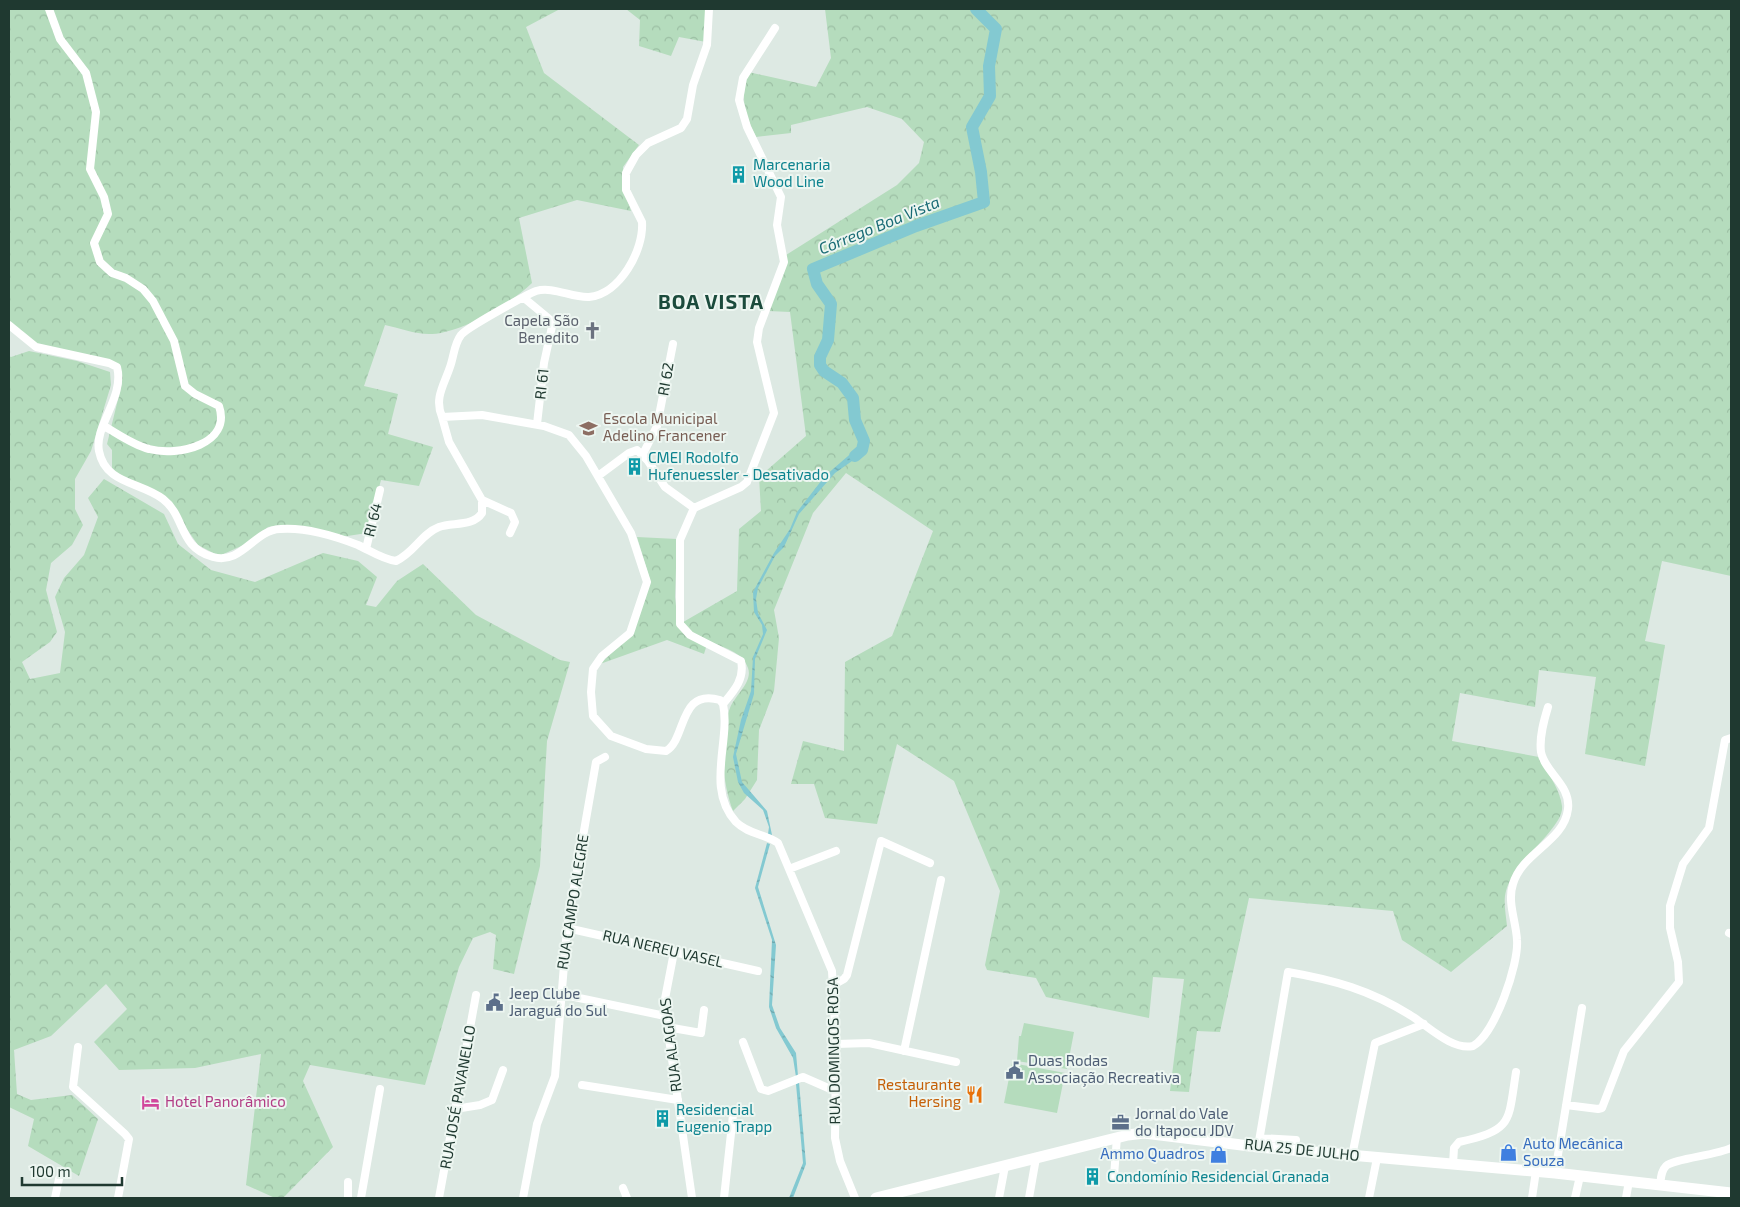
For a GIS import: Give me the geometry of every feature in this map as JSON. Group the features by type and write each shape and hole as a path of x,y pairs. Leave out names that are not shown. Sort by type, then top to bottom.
{"main road":[{"name":"RUA 25 DE JULHO","path":"879,1198 1117,1137 1152,1133 1259,1142 1352,1156 1536,1171 1629,1181 1705,1194 1731,1193"},
{"path":"905,1198 921,1187"}],"street":[{"path":"49,9 60,39 86,73 96,112 90,169 104,197 108,214 94,243 100,262 112,273 126,278 142,289 153,301 174,341 185,386 195,394 219,406 222,415 221,426 214,436 199,446 179,451 151,450 139,446 104,426"},
{"path":"9,325 26,341 36,347 109,363 117,367 119,386 104,426 98,449 106,467 122,481 165,500 188,541 196,550 219,558 237,554 249,548 268,531 282,528 317,533 366,549 380,557 396,561 411,552 431,530 475,520 480,517 483,509 482,500 449,442 438,407 438,400 461,335 467,328 538,290 580,296 596,296 618,282 628,269 641,238 643,228 642,222 626,190 626,173 636,155 648,144 681,128 687,120 693,84 707,44 709,9"},
{"path":"442,417 482,415 537,424 569,435 598,476 631,533 647,582 630,633 602,656 593,668 591,692 594,716 611,736 628,743 662,752 671,748 686,714 695,704 707,698 720,700 723,704 740,681 743,670 741,661 690,635 680,624 680,540 694,508 741,487 747,482 774,413 757,342 759,328 783,268 783,255 777,225 781,197 747,127 739,100 743,78 775,28"},
{"name":"RI 61","path":"524,298 553,322 544,363 537,424"},
{"name":"RI 62","path":"643,454 656,426 673,344"},
{"path":"598,476 633,451 643,454 661,483 694,508"},
{"name":"RI 64","path":"366,549 380,490"},
{"path":"482,500 511,513 515,522 510,533"},
{"name":"RUA DOMINGOS ROSA","path":"723,704 720,778 726,805 736,822 745,829 776,841 829,958 835,984 836,1149 855,1198"},
{"path":"1296,1140 1259,1142 1288,972 1339,982 1384,1000 1456,1044 1466,1047 1474,1046 1487,1034 1500,1005 1517,957 1517,940 1511,898 1513,882 1532,855 1560,830 1568,808 1564,791 1548,768 1541,752 1542,728 1548,707"},
{"path":"1566,1105 1598,1110 1602,1108 1624,1051 1679,982 1678,962 1670,928 1670,906 1683,864 1709,828 1729,738"},
{"name":"RUA CAMPO ALEGRE","path":"523,1198 537,1124 555,1076 560,994 567,928 596,762 605,758"},
{"path":"835,984 848,975 881,841 930,863"},
{"path":"789,869 836,851"},
{"path":"904,1051 941,880"},
{"name":"RUA NEREU VASEL","path":"567,928 758,971"},
{"name":"RUA ALAGOAS","path":"674,952 664,993 665,1016 692,1198"},
{"path":"560,994 665,1016"},
{"name":"RUA JOSÉ PAVANELLO","path":"440,1198 476,995"},
{"path":"1555,1173 1582,1008"},
{"path":"667,1027 702,1033 704,1010"},
{"path":"1352,1156 1375,1042 1424,1024"},
{"path":"743,1042 761,1089 768,1091 803,1078 835,1090"},
{"path":"836,1044 869,1043 956,1062"},
{"path":"78,1047 73,1087 129,1139 118,1198"},
{"path":"455,1110 480,1105 492,1100 503,1070"},
{"path":"1453,1164 1454,1148 1459,1142 1478,1138 1502,1128 1507,1121 1516,1072"},
{"path":"582,1085 678,1100"},
{"path":"361,1198 380,1089"},
{"path":"724,1198 733,1115"},
{"path":"1117,1137 1114,1176 1128,1178"},
{"path":"1660,1185 1663,1170 1670,1163 1714,1155 1731,1148"},
{"path":"1029,1198 1036,1158"},
{"path":"1369,1198 1377,1158"},
{"path":"999,1198 1005,1166"},
{"path":"1532,1198 1536,1171"},
{"path":"1575,1198 1580,1176"},
{"path":"55,1198 58,1179"},
{"path":"1626,1198 1629,1181"},
{"path":"348,1182 348,1198"},
{"path":"623,1188 627,1198"}],"green space":[{"path":"9,9 560,9 526,27 544,73 639,145 623,167 625,192 631,211 577,200 519,218 532,283 511,300 471,323 444,332 420,333 385,325 364,386 398,394 388,434 433,447 419,486 381,480 367,533 341,537 282,525 268,527 248,543 219,556 198,545 168,502 112,476 112,450 107,444 122,383 121,368 92,356 39,346 26,338 9,321"},
{"path":"626,9 712,9 706,42 679,37 671,56 639,46 640,20"},
{"path":"825,9 1731,9 1731,576 1662,561 1645,641 1665,645 1645,766 1585,754 1596,677 1539,670 1535,707 1460,693 1452,741 1539,757 1556,787 1562,806 1561,814 1556,824 1518,868 1511,880 1505,899 1507,926 1451,972 1402,940 1393,911 1249,898 1220,1032 1197,1031 1189,1092 1170,1091 1184,979 1153,977 1149,1018 1046,997 1036,978 987,970 985,965 1000,891 954,781 897,744 877,824 825,818 814,784 791,784 803,741 844,751 845,662 892,636 933,531 846,473 813,513 774,610 779,638 774,691 759,730 757,780 745,799 733,811 726,787 723,746 726,720 730,708 748,678 748,668 742,658 708,641 704,654 667,640 600,664 634,632 650,580 637,537 677,539 675,597 678,625 737,591 739,529 761,511 759,477 806,436 790,312 768,311 786,255 897,185 919,163 924,142 902,119 867,107 791,125 791,133 756,137 744,105 744,91 748,72 816,87 831,58"},
{"path":"29,351 77,361 110,372 111,385 91,451 75,479 75,509 83,525 72,545 51,563 46,590 57,632 50,642 22,662 30,679 60,673 65,632 55,597 64,578 84,555 98,517 88,498 104,479 164,514 178,544 211,570 255,582 323,553 358,561 377,577 366,605 376,607 397,581 423,564 476,615 560,660 570,662 547,741 540,866 514,974 493,969 496,935 490,932 473,938 459,967 425,1085 310,1065 303,1081 333,1147 283,1198 275,1198 246,1185 261,1054 195,1068 119,1070 94,1042 127,1009 106,984 51,1036 14,1050 17,1094 31,1100 72,1095 98,1119 79,1176 28,1146 34,1119 9,1107 9,356"},
{"path":"1024,1023 1074,1032 1067,1069 1017,1061 1019,1036 1021,1036"},
{"path":"1012,1063 1065,1073 1057,1113 1004,1103"}],"water":[{"path":"863,443 866,444 862,454 835,473 799,514 784,547 775,556 758,588 756,599 758,613 767,630 755,659 754,694 736,754 742,782 767,811 772,835 768,834 769,827 763,810 744,793 738,782 733,757 741,720 751,691 753,657 763,634 762,625 754,612 753,592 774,553 790,529 797,512 825,476"},
{"path":"767,843 770,844 758,887 776,945 772,1005 780,1028 796,1053 798,1076 796,1077 793,1058 776,1028 769,1007 772,940 755,888"},
{"path":"799,1082 806,1164 793,1198 789,1198 803,1163 796,1084"}],"waterway":[{"name":"Córrego Boa Vista","path":"855,456 862,450 864,441 855,420 853,398 842,383 824,371 820,365 820,357 828,340 831,304 817,284 813,269 916,226 984,202 981,172 972,127 990,96 989,66 996,29 976,9"}],"place":[{"name":"Marcenaria Wood Line","path":"739,174"},
{"name":"Capela São Benedito","path":"593,330"},
{"name":"Escola Municipal Adelino Francener","path":"589,428"},
{"name":"CMEI Rodolfo Hufenuessler - Desativado","path":"634,467"},
{"name":"Jeep Clube Jaraguá do Sul","path":"495,1003"},
{"name":"Duas Rodas Associação Recreativa","path":"1014,1070"},
{"name":"Restaurante Hersing","path":"975,1094"},
{"name":"Hotel Panorâmico","path":"151,1102"},
{"name":"Residencial Eugenio Trapp","path":"662,1119"},
{"name":"Jornal do Vale do Itapocu JDV","path":"1121,1123"},
{"name":"Auto Mecânica Souza","path":"1509,1153"},
{"name":"Ammo Quadros","path":"1219,1154"},
{"name":"Condomínio Residencial Granada","path":"1093,1177"}],"district":[{"name":"BOA VISTA","path":"711,302"}]}
